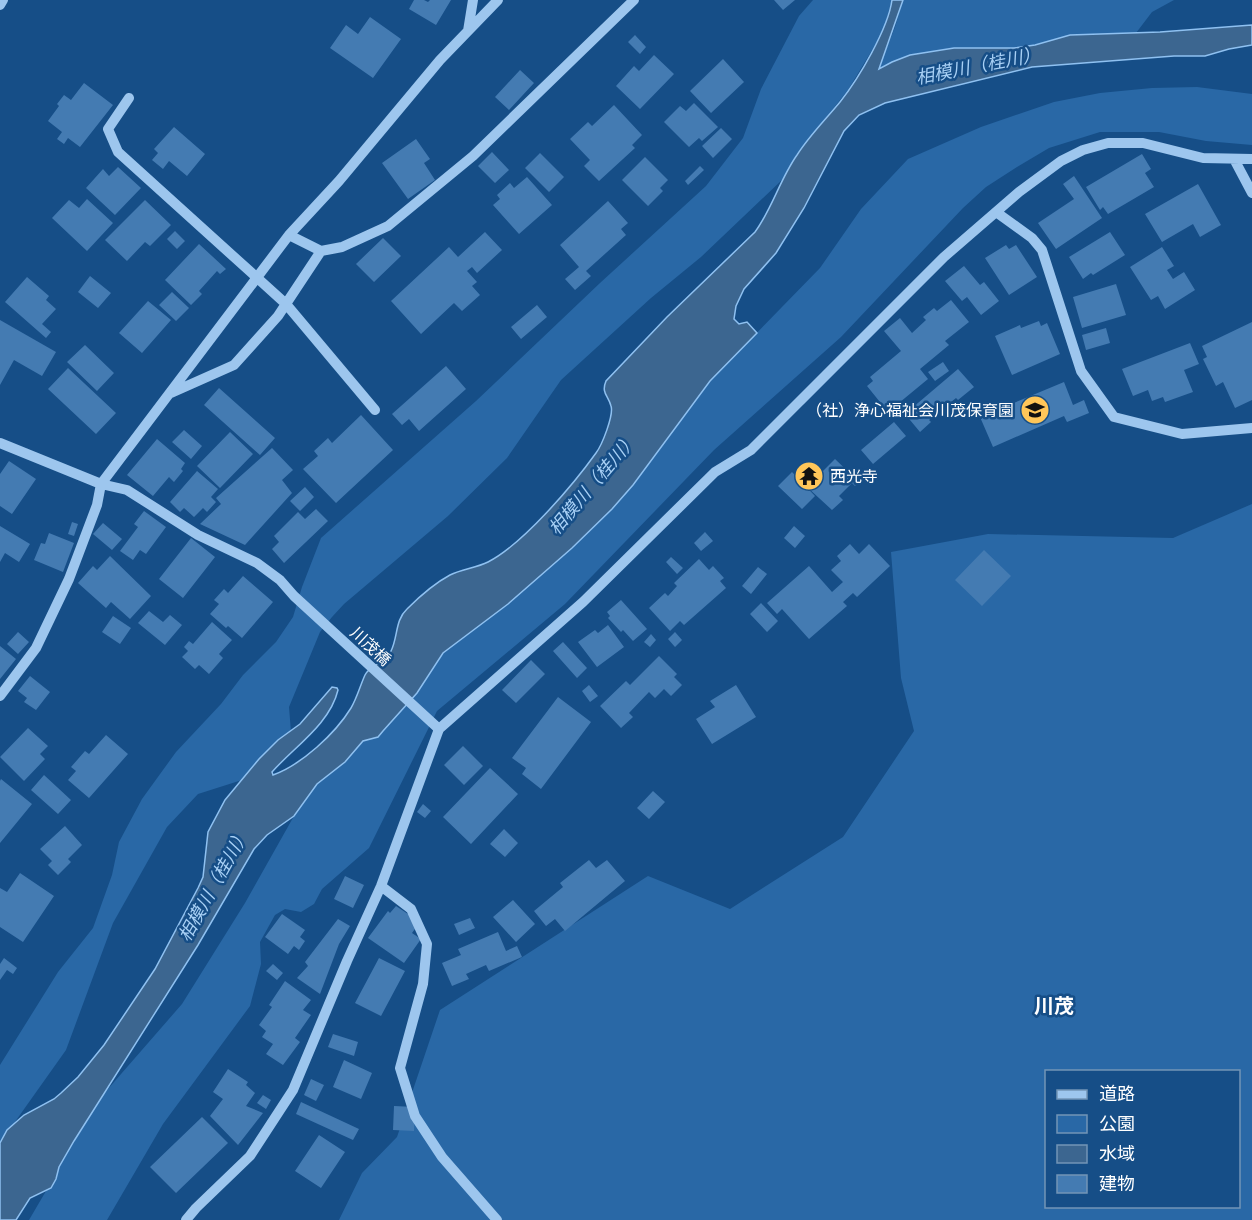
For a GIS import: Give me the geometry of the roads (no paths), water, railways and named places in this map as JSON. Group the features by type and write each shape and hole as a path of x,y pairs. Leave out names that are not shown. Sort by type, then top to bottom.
{"street":[{"path":"0,4 3,0"},
{"path":"468,31 473,0"},
{"path":"0,696 36,648 69,579 97,505 100,484 289,235 339,181 440,60 498,0"},
{"path":"289,235 321,251 342,247 388,226 473,156 634,0"},
{"path":"129,98 108,129 118,152 286,304 375,410"},
{"path":"186,1220 250,1156 293,1090 381,886 439,729 583,602 715,472 751,450 944,257 1060,160 1108,143 1143,143 1203,158 1252,159"},
{"path":"1234,159 1252,193"},
{"path":"996,212 1032,238 1042,250 1081,371 1114,417 1182,434 1252,428"},
{"path":"168,394 234,365 279,316 321,251"},
{"name":"川茂橋","path":"0,442 100,484 127,490 198,536 257,563 280,580 294,596 439,729"},
{"path":"381,886 411,909 427,944 423,984 400,1068 415,1116 442,1157 497,1220"}],"water":[{"name":"相模川（桂川）","path":"892,0 903,0 879,69 910,55 954,48 1014,48 1035,45 1070,35 1160,32 1252,25 1252,45 1205,56 1174,56 1032,67 885,103 859,115 844,131 804,208 776,253 744,289 736,306 734,319 739,324 747,322 757,333 710,381 633,485 612,509 572,548 508,604 443,653 417,693 378,737 363,741 345,762 317,784 294,816 267,835 254,849 198,945 74,1141 59,1167 51,1188 30,1198 16,1220 0,1220 0,1143 7,1130 24,1115 54,1099 78,1077 104,1045 155,969 203,877 208,832 225,800 259,759 278,740 300,724 332,687 338,690 327,714 272,772 273,775 295,764 327,738 351,708 365,675 389,655 403,613 427,590 444,578 488,562 502,553 546,513 574,481 598,449 609,423 611,406 605,391 606,381 667,317 755,232 797,155 840,102 864,67 885,25"}],"place":[{"name":"（社）浄心福祉会川茂保育園","path":"1035,410"},
{"name":"西光寺","path":"809,476"}],"district":[{"name":"川茂","path":"1054,1006"}]}
